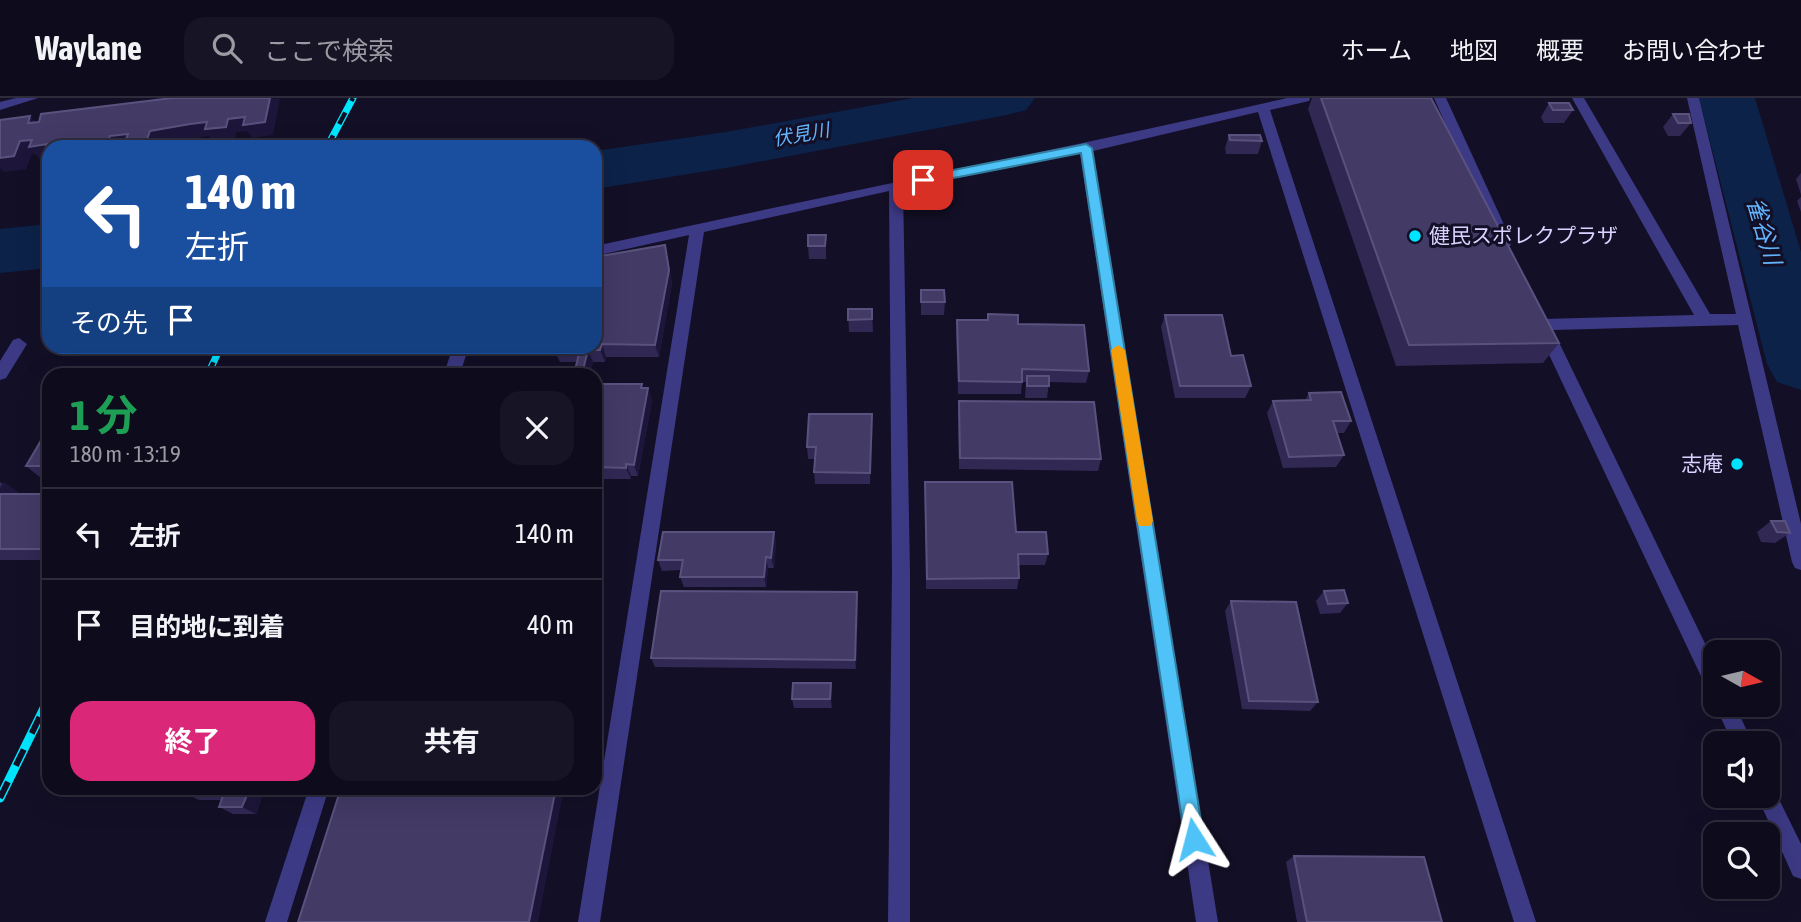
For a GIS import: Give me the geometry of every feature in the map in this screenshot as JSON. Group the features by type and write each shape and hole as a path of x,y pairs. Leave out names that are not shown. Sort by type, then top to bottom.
{"street":[{"path":"0,106 32,98"},
{"path":"602,249 896,185 1086,148 1304,98"},
{"path":"1440,98 1508,250"},
{"path":"1578,98 1705,320"},
{"path":"1693,98 1801,562"},
{"path":"1263,107 1525,922"},
{"path":"1086,148 1207,922"},
{"path":"896,185 901,573 899,922"},
{"path":"589,922 697,229"},
{"path":"1703,660 1540,319 1745,319"},
{"path":"0,347 19,344 0,374"},
{"path":"276,922 317,795"},
{"path":"1774,808 1801,867"}],"building":[{"path":"172,98 270,98 265,122 243,125 245,117 228,119 226,127 205,129 207,122 190,124 150,131 147,139 140,140 126,140 128,134 110,136 108,140 42,140 42,145 29,147 32,140 20,141 14,156 0,158 0,120 30,116 28,123 39,122 41,114"},
{"name":"健民スポレクプラザ","path":"1321,98 1431,98 1559,343 1409,345"},
{"path":"1549,103 1569,103 1573,110 1553,110"},
{"path":"1673,114 1689,114 1691,123 1678,123"},
{"path":"1229,135 1260,135 1262,141 1230,140"},
{"path":"808,235 826,235 825,246 808,246"},
{"path":"665,245 669,270 655,345 602,344 602,256"},
{"path":"921,290 944,290 945,302 921,302"},
{"path":"848,309 872,309 872,319 848,320"},
{"path":"988,314 1018,315 1018,324 1084,325 1089,371 1022,369 1022,382 959,381 957,320 988,320"},
{"path":"1165,315 1222,315 1231,356 1243,355 1251,386 1180,386"},
{"path":"579,354 587,354 584,368 576,368"},
{"path":"1027,376 1049,376 1049,386 1027,386"},
{"path":"602,384 642,384 641,388 648,388 634,465 626,464 626,468 602,467"},
{"path":"1341,392 1351,421 1333,421 1344,455 1289,457 1273,401 1311,400 1309,393"},
{"path":"959,401 1094,402 1101,459 960,458"},
{"path":"809,414 872,414 870,473 814,472 816,447 807,447"},
{"path":"42,439 42,466 26,466"},
{"path":"925,482 1012,482 1016,532 1046,532 1048,554 1018,554 1019,578 927,579"},
{"path":"0,494 42,494 42,549 0,549"},
{"path":"1771,521 1785,521 1790,533 1777,532"},
{"path":"663,532 774,532 771,558 766,557 764,577 680,577 683,560 658,560"},
{"path":"1344,590 1348,603 1328,604 1324,591"},
{"path":"661,591 857,592 855,660 651,658"},
{"path":"1231,601 1296,602 1318,702 1249,701"},
{"path":"793,683 831,683 830,699 792,699"},
{"path":"223,795 247,795 242,807 219,807"},
{"path":"339,795 555,795 529,922 298,922"},
{"path":"1294,856 1424,857 1442,922 1307,922"}],"waterway":[{"name":"伏見川","path":"602,169 726,150 1007,98"},
{"name":"雀谷川","path":"1727,98 1801,364"},
{"name":"伏見川","path":"0,251 42,247"}],"railway":[{"path":"331,140 353,98"},
{"path":"211,368 217,354"},
{"path":"0,798 42,712"}],"slow traffic":[{"path":"1118,350 1145,521"}],"place":[{"name":"健民スポレクプラザ","path":"1415,236"},
{"name":"志庵","path":"1737,464"}],"route":[{"path":"923,180 1086,148 1194,839"}]}
